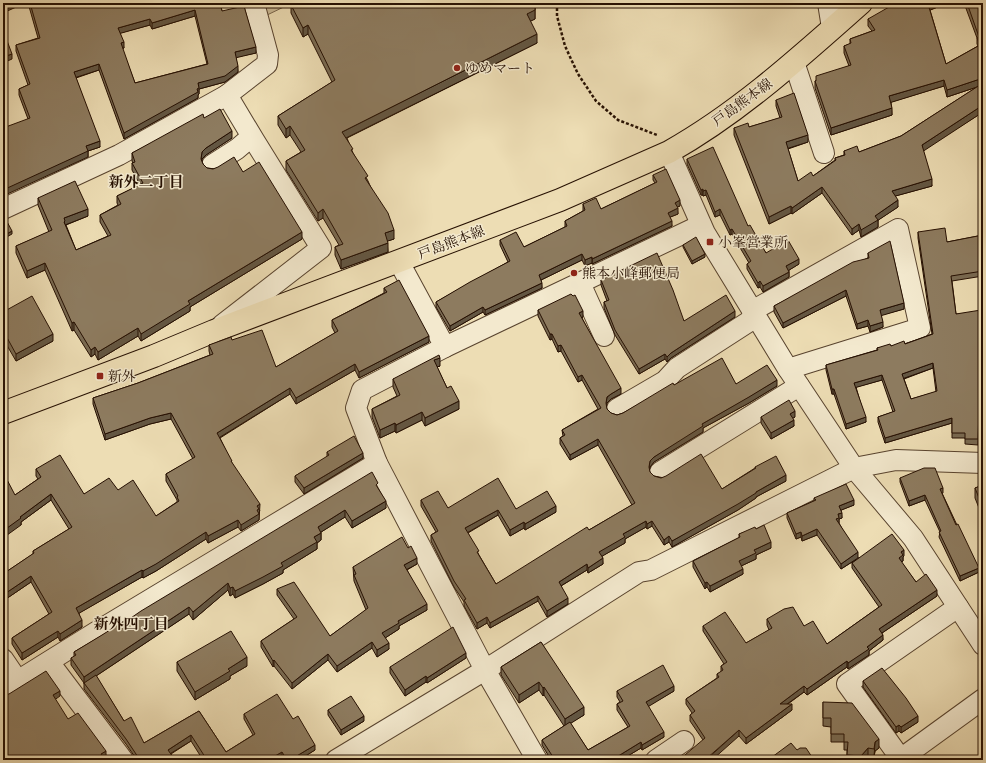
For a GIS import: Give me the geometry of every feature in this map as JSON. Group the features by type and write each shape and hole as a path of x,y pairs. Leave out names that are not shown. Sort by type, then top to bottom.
{"main road":[{"name":"戸島熊本線","path":"4,410 154,356 214,331 560,200 675,148 734,109 775,79 862,3"}],"street":[{"path":"3,209 120,155 227,95 267,64 268,55 254,3"},
{"path":"828,3 832,28"},
{"path":"794,62 824,153"},
{"path":"214,331 321,248 227,95"},
{"path":"212,165 237,149 252,137"},
{"path":"675,148 701,226 788,369 854,468 913,538 983,645"},
{"path":"537,760 484,670 376,463 356,408 362,390 445,347 701,226"},
{"path":"616,409 665,381 677,368 754,314 898,229 920,328 788,369"},
{"path":"399,262 445,347"},
{"path":"580,283 604,336"},
{"path":"660,472 799,386"},
{"path":"336,760 484,670 639,572 651,570 854,468 896,460 983,462"},
{"path":"3,659 11,686 376,463"},
{"path":"958,607 847,684 900,759 983,699"},
{"path":"49,662 123,760"},
{"path":"656,760 684,741"}],"path":[{"path":"557,3 557,16 566,46 578,74 596,101 618,120 675,148"}],"shaded area":[{"path":"262,3 292,3 265,16"}],"building":[{"path":"3,3 12,3 3,7"},
{"path":"30,3 220,3 222,11 244,6 256,47 235,52 238,66 225,76 198,83 198,92 124,133 99,64 74,72 100,141 86,146 88,151 3,190 3,128 30,118 19,89 30,84 16,45 40,38","holes":["195,10 208,64 135,83 121,43 124,42 118,28 150,19 152,23"]},
{"path":"294,3 535,3 535,10 527,14 537,34 342,132 353,149 351,150 368,176 365,178 388,213 394,230 385,233 388,243 341,260 335,247 343,244 323,209 318,213 286,161 305,150 290,126 286,129 278,116 335,80 308,25 303,28 291,5"},
{"path":"896,3 931,3 928,4 946,64 980,45 977,38 979,37 967,3 983,3 983,78 947,90 944,80 889,96 892,108 831,128 815,81 816,76 851,65 844,46 851,43 850,39 875,30 868,19"},
{"path":"3,30 12,54 3,57"},
{"path":"983,83 983,105 922,145 932,179 892,191 898,200 875,216 878,220 861,230 859,224 852,229 822,187 792,208 791,206 769,217 734,128 748,123 749,127 782,117 776,100 794,93 808,135 786,142 798,181 811,172 813,176 836,160 835,158 845,155 844,151 857,146 859,152 901,136"},
{"path":"220,109 232,131 202,152 201,159 203,164 207,168 213,169 234,157 243,172 259,162 302,232 188,301 190,304 141,334 138,328 98,352 95,347 91,350 74,322 72,323 45,263 27,271 16,246 52,230 38,198 75,181 88,209 64,218 64,222 76,250 111,235 100,215 121,204 117,196 143,183 132,163 135,162 132,153 203,114 204,118"},
{"path":"713,147 748,226 750,225 766,253 788,240 799,259 786,266 789,272 763,286 760,281 758,283 747,264 751,261 732,229 730,230 720,209 715,212 706,190 701,190 687,159"},
{"path":"666,169 680,200 675,203 678,208 668,213 672,221 592,259 592,257 585,260 582,254 539,275 542,283 485,310 483,307 450,326 436,302 510,261 500,240 516,232 524,247 567,226 565,221 585,210 583,204 596,198 601,209 657,182 653,175"},
{"path":"5,218 12,231 3,236 3,219"},
{"path":"945,228 947,242 983,235 983,271 951,276 956,314 981,310 981,315 983,315 983,410 979,410 978,439 965,439 965,433 952,433 952,418 885,438 878,417 895,411 882,375 854,383 866,417 846,424 834,389 832,389 826,365 878,350 877,348 890,344 891,346 904,341 905,344 933,334 918,232","holes":["933,363 937,391 911,399 902,374"]},
{"path":"696,237 705,254 692,261 683,245"},
{"path":"890,241 904,303 880,310 883,322 870,326 868,320 857,324 846,290 783,323 774,306 853,262 869,258 868,253"},
{"path":"657,253 673,290 684,321 726,295 735,311 667,357 665,354 639,369 615,330 604,302 609,300 601,280"},
{"path":"399,280 429,336 359,372 355,364 296,398 290,388 217,433 231,461 260,504 257,506 259,509 257,510 259,514 241,525 238,520 208,536 206,532 156,564 143,571 142,570 76,608 82,620 60,634 58,631 22,653 12,638 52,612 31,576 3,595 3,574 34,553 33,551 72,527 51,494 3,531 3,472 15,495 41,477 36,469 60,455 84,494 109,478 118,490 133,480 156,516 179,501 178,496 166,474 195,457 171,413 150,418 105,434 93,398 138,383 213,354 209,345 231,337 232,340 262,330 276,367 338,331 332,320 387,292 384,288"},
{"path":"571,294 573,296 575,295 583,311 579,313 621,388 607,397 607,409 611,413 617,415 623,413 673,383 674,385 722,358 736,384 767,365 777,380 702,424 703,426 654,457 650,461 649,467 650,472 654,476 661,478 666,476 701,454 722,489 756,468 755,467 776,456 786,475 672,541 669,536 664,540 652,521 647,524 646,521 623,534 625,537 599,552 603,558 588,568 587,564 559,582 568,598 547,611 538,596 490,623 487,617 477,623 464,600 466,599 454,581 431,535 438,531 421,500 438,491 448,508 498,478 516,509 547,491 556,506 525,524 524,522 510,530 498,510 465,528 496,584 587,527 589,530 635,503 598,439 570,455 560,438 565,435 562,430 601,408 582,375 578,377 561,345 558,346 552,334 550,334 538,310"},
{"path":"32,296 53,334 16,354 5,334 3,335 3,312"},
{"path":"439,355 440,358 434,360 447,388 451,386 459,401 425,418 422,412 396,425 395,423 380,430 372,409 400,395 393,379"},
{"path":"789,400 795,411 790,414 794,420 771,433 761,417"},
{"path":"354,436 363,453 304,488 295,476 329,455 327,452"},
{"path":"924,468 935,468 943,488 940,489 956,525 958,524 979,568 960,576 939,532 941,531 925,495 909,501 900,478"},
{"path":"372,472 378,483 376,485 386,501 352,521 345,510 318,527 321,533 314,537 317,542 281,563 283,566 235,591 233,587 230,588 228,583 193,612 189,607 84,677 71,658 76,655 74,652 124,621 125,622"},
{"path":"846,484 854,500 839,506 842,513 838,514 839,518 836,519 858,552 841,564 817,529 802,536 801,532 796,534 787,513 816,500 814,498"},
{"path":"983,485 983,508 975,488"},
{"path":"764,525 771,542 754,550 756,553 739,561 743,569 710,586 707,582 705,583 693,561 740,537 739,534"},
{"path":"892,534 904,550 901,552 903,555 899,558 916,582 926,574 937,590 879,629 883,635 867,647 869,649 848,663 847,661 807,689 804,686 780,704 792,704 746,738 739,730 706,759 707,760 679,760 705,738 690,715 695,711 686,699 719,677 717,674 723,670 721,666 727,662 703,626 725,612 746,643 772,628 767,619 784,609 793,607 804,626 813,621 827,644 882,605 852,563"},
{"path":"402,537 408,548 411,546 417,558 404,565 427,604 398,621 399,623 382,633 389,643 377,650 372,642 337,666 328,654 292,683 274,660 273,661 261,641 297,617 277,589 294,582 330,636 368,608 354,575 356,574 353,567"},
{"path":"453,627 466,653 405,690 390,667"},
{"path":"231,631 247,657 228,669 230,671 195,692 177,662"},
{"path":"541,642 584,707 565,719 544,687 543,688 539,682 519,695 501,667"},
{"path":"663,665 674,686 646,702 664,732 642,745 641,742 615,758 617,760 555,760 542,740 570,722 588,750 630,726 617,704 623,701 617,691"},
{"path":"882,668 918,716 901,727 899,725 896,727 863,681"},
{"path":"46,671 60,691 53,695 68,719 78,713 106,751 101,754 103,757 98,759 99,760 3,760 3,695 9,694"},
{"path":"96,675 124,721 131,717 144,743 199,711 226,752 255,734 244,714 277,694 293,719 298,716 315,745 290,760 287,760 282,752 268,760 207,760 191,735 168,750 175,760 140,760 84,683"},
{"path":"351,696 364,716 341,730 328,710"},
{"path":"823,702 852,703 879,739 875,742 874,749 868,748 861,756 847,755 848,742 844,742 844,734 831,734 831,718 823,718"},
{"path":"791,743 797,750 800,748 806,748 814,760 768,760"}],"place":[{"name":"ゆめマート","path":"457,68"},
{"name":"小峯営業所","path":"710,242"},
{"name":"熊本小峰郵便局","path":"574,273"},
{"name":"新外","path":"100,376"}],"district":[{"name":"新外二丁目","path":"146,182"},
{"name":"新外四丁目","path":"131,624"}]}
